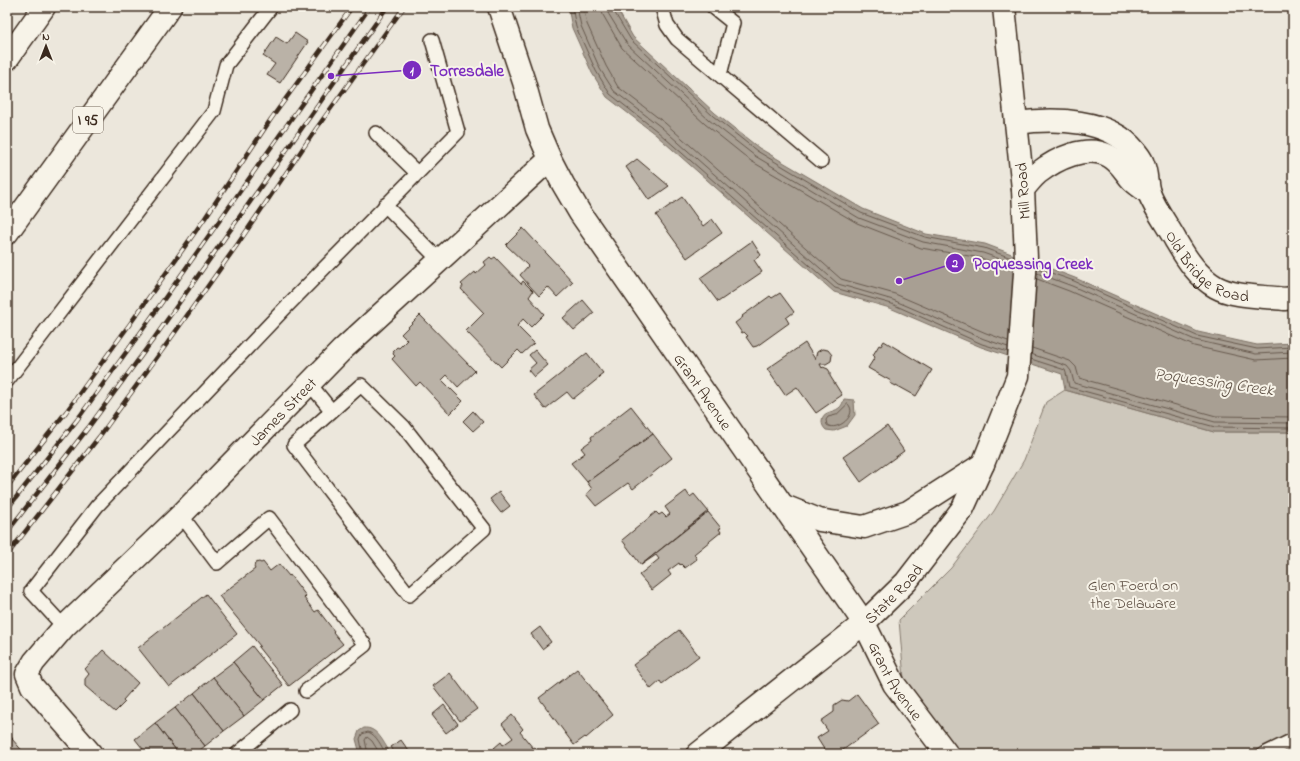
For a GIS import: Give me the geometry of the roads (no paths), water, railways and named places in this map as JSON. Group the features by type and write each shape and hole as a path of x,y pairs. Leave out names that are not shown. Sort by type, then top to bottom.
{"main road":[{"path":"7,59 44,7"},
{"name":"I 95","path":"7,233 170,7"},
{"name":"Grant Avenue","path":"500,7 538,129 550,159 580,213 864,623 894,684 947,754"},
{"name":"Mill Road","path":"1004,7 1023,189 1026,253 1018,376"},
{"name":"Old Bridge Road","path":"1016,124 1036,121 1067,122 1101,127 1116,134 1129,143 1143,163 1149,193 1184,256 1202,276 1215,286 1228,292 1284,299 1293,298"},
{"name":"Old Bridge Road","path":"1023,189 1038,173 1062,158 1082,151 1096,151 1109,156 1120,164 1133,180 1149,193"},
{"name":"James Street","path":"91,754 32,686 27,674 37,657 64,627 181,515 342,350 550,159"},
{"name":"State Road","path":"698,754 864,623 906,582 963,508 983,464 1018,376"},
{"path":"784,506 819,520 864,527 908,512 983,464"}],"lane":[{"path":"7,381 214,111 226,65 271,7"},
{"path":"662,7 667,25 677,39 821,161"},
{"path":"713,7 733,23 720,75"},
{"path":"64,627 31,591 97,506 286,307 458,132 432,40"},
{"path":"376,133 417,173"},
{"path":"386,205 439,260"},
{"path":"309,383 331,410"},
{"path":"361,385 404,427 484,529 409,595 294,445 331,410 361,385"},
{"path":"181,515 217,563 270,518 365,644 306,691"},
{"path":"237,754 290,710"},
{"path":"1264,754 1293,740"}],"water":[{"path":"568,7 616,7 633,37 715,113 759,148 863,209 926,234 985,244 1075,278 1198,332 1257,345 1293,343 1293,432 1214,432 1065,390 1062,374 981,347 890,308 834,292 655,134 607,97 592,73 572,28"},
{"path":"844,399 854,400 855,415 847,426 834,431 826,430 822,424 822,418 824,415 837,410"},
{"path":"364,728 369,728 377,733 391,754 360,754 356,739 359,731"}],"railway":[{"path":"7,487 66,412 132,321 205,218 271,119 352,7"},
{"path":"7,509 77,420 143,329 370,7"},
{"path":"7,532 88,428 155,337 387,7"},
{"path":"7,555 99,437 166,345 237,245 316,129 404,7"}],"place":[{"name":"Torresdale","path":"331,76"},
{"name":"Poquessing Creek","path":"899,281"}],"park label":[{"name":"Glen Foerd on the Delaware","path":"1133,593"}]}
